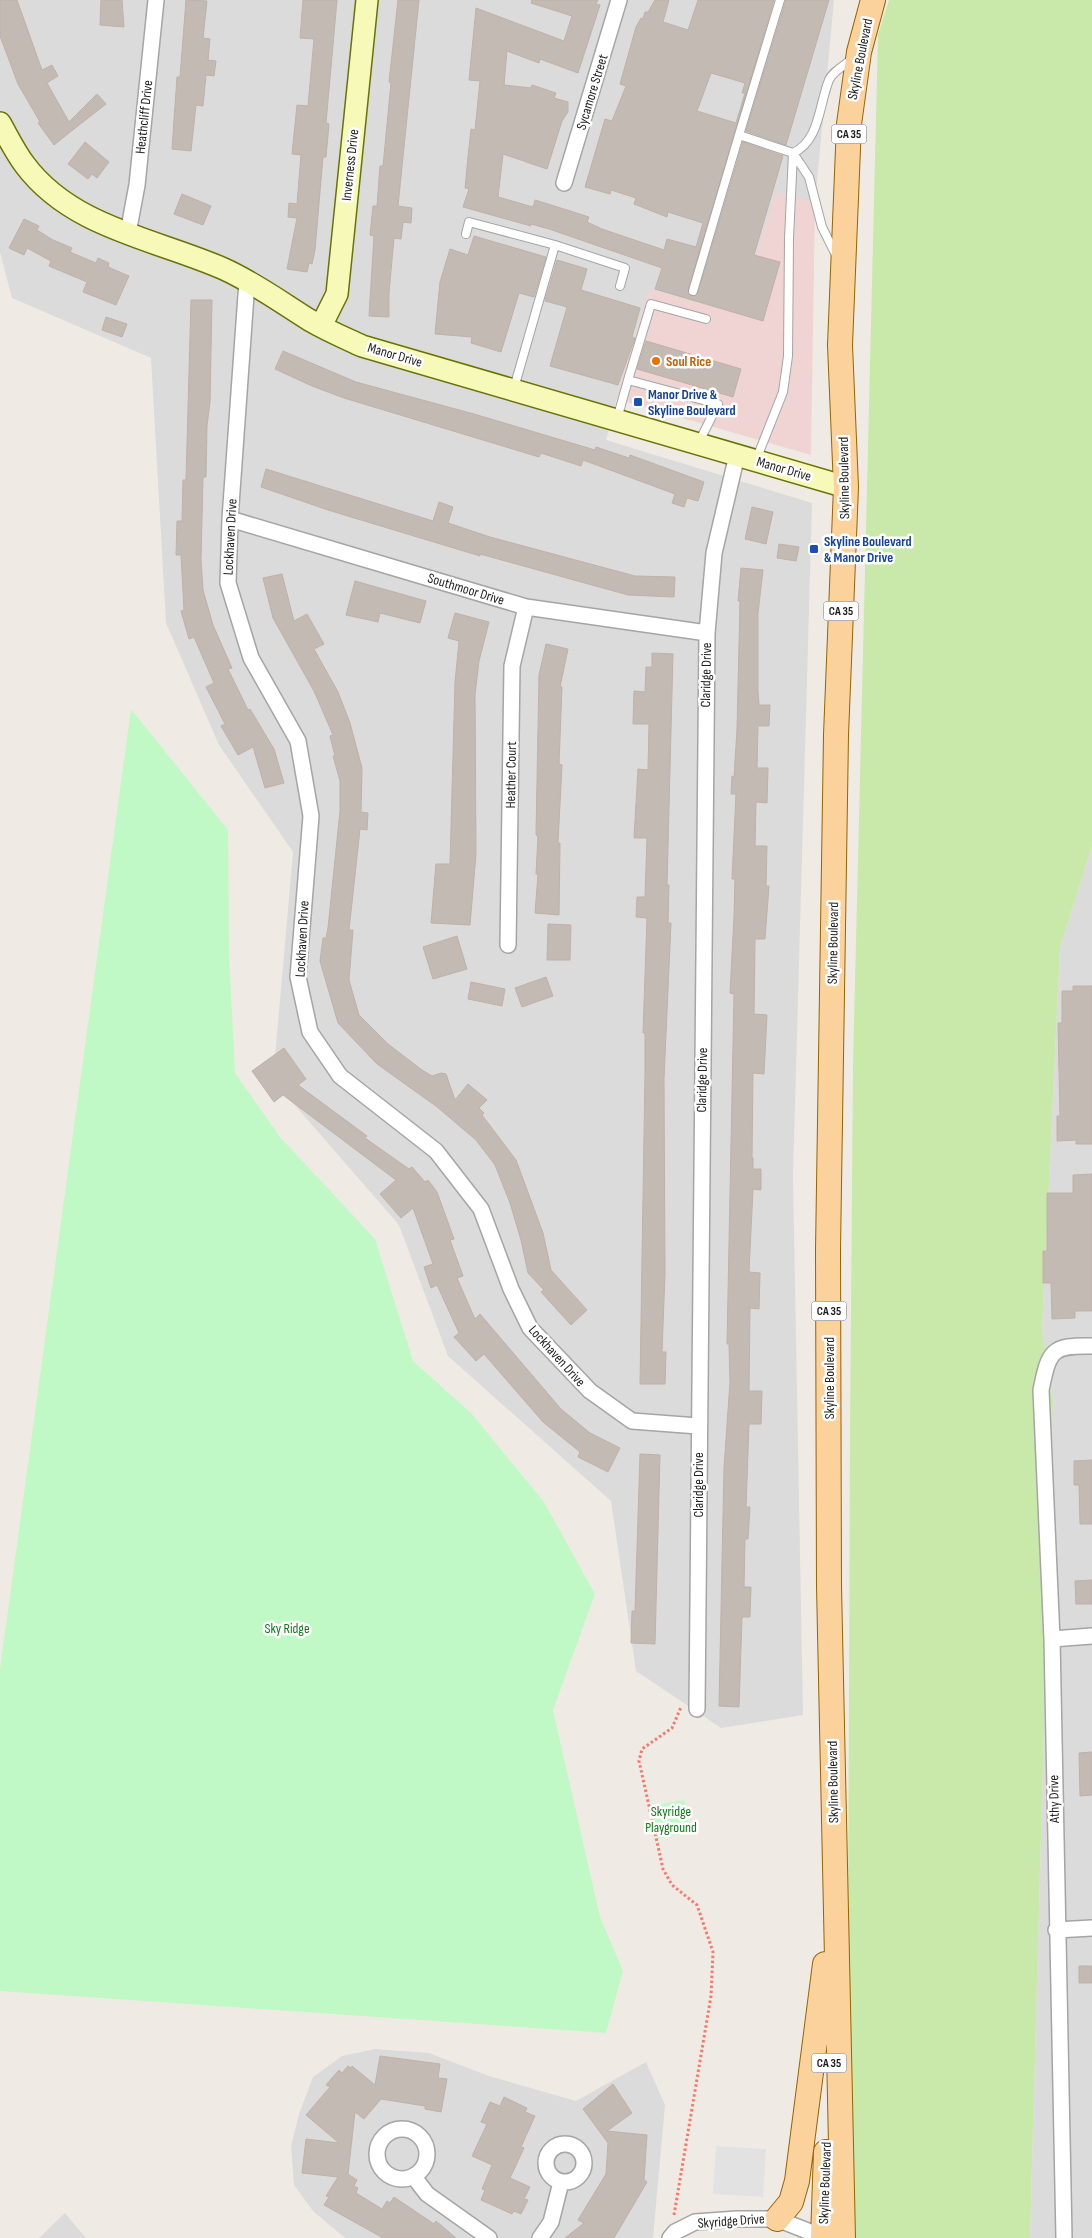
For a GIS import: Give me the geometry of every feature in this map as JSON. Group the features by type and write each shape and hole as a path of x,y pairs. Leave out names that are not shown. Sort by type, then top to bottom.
{"main road":[{"name":"Skyline Boulevard","path":"830,2237 835,1888 829,1576 828,1250 836,745 846,487 840,345 849,124 859,52 873,0"},
{"path":"776,2219 791,2202 797,2181 835,1888"}],"street":[{"name":"Heathcliff Drive","path":"128,233 137,185 156,0"},
{"name":"Inverness Drive","path":"321,326 337,294 367,0"},
{"name":"Sycamore Street","path":"564,183 619,0"},
{"name":"Manor Drive","path":"0,123 26,166 69,205 94,220 222,268 247,280 321,326 362,346 846,487"},
{"name":"Lockhaven Drive","path":"247,280 230,519 228,583 251,658 298,741 311,816 298,977 310,1032 340,1076 436,1151 470,1194 481,1209 511,1289 530,1328 590,1392 632,1421 698,1426"},
{"name":"Claridge Drive","path":"697,1703 698,1426 707,634 714,552 747,458"},
{"name":"Southmoor Drive","path":"230,519 526,607 707,634"},
{"name":"Heather Court","path":"508,945 512,666 526,607"},
{"name":"Athy Drive","path":"1064,2238 1056,1930 1052,1639 1041,1390 1048,1360 1065,1346 1092,1346"},
{"path":"1052,1639 1092,1636"},
{"path":"1056,1930 1092,1928"},
{"path":"414,2177 428,2194 489,2238"},
{"path":"540,2238 551,2222 561,2182"},
{"name":"Skyridge Drive","path":"673,2235 695,2222 776,2219 830,2237"}],"lane":[{"path":"693,291 780,0"},
{"path":"793,153 806,145 812,135 830,78 859,52"},
{"path":"739,135 793,153 809,177 822,227 843,270"},
{"path":"747,458 783,392 788,356 789,238 793,153"},
{"path":"466,234 469,222 555,245 625,268 620,286"},
{"path":"513,390 555,245"},
{"path":"617,420 651,304 706,319"},
{"path":"628,380 718,404 698,444"}],"path":[{"path":"673,2235 674,2218 711,1996 713,1952 697,1905 672,1885 663,1869 639,1761 642,1749 672,1728 677,1713 685,1701 697,1703"}],"shaded area":[{"path":"0,0 834,0 815,203 776,193 739,314 619,390 606,440 812,503 793,1176 803,1715 721,1728 636,1671 611,1501 448,1356 399,1225 273,1080 293,852 219,745 166,623 151,358 12,298 0,252"},
{"path":"776,192 815,203 811,455 616,399 649,289 739,314"},
{"path":"1092,846 1092,2238 1030,2238 1053,1400 1042,1331 1060,948"},
{"path":"375,2049 429,2053 489,2076 576,2101 646,2062 665,2105 653,2238 345,2238 313,2211 294,2185 291,2146 299,2114 313,2077 342,2056"},
{"path":"716,2146 766,2149 763,2197 713,2194"},
{"path":"65,2213 86,2238 39,2238"}],"green space":[{"path":"889,0 1092,0 1092,846 1060,948 1042,1331 1053,1400 1030,2238 845,2238 847,2180 853,1064 878,35"},
{"name":"Sky Ridge","path":"131,709 228,830 229,954 235,1073 280,1137 375,1239 413,1361 471,1413 544,1502 595,1594 553,1710 600,1917 623,1971 606,2033 0,1991 0,1669"},
{"name":"Skyridge Playground","path":"684,1800 691,1832 658,1839 651,1806"}],"building":[{"path":"0,0 17,0 42,70 52,65 58,76 47,83 69,122 97,94 106,104 54,145 38,123 40,122 18,84 0,36"},
{"path":"101,0 122,0 124,27 100,25"},
{"path":"186,0 207,1 203,38 210,39 208,60 216,61 214,76 206,75 203,106 196,105 191,151 172,149 177,77 180,77"},
{"path":"303,0 337,0 326,123 329,124 326,157 323,157 315,250 312,264 309,263 307,272 287,269 297,218 288,217 289,203 297,204 301,155 292,154 297,105 308,106 314,39 300,38"},
{"path":"398,0 419,0 398,206 412,208 411,223 403,222 401,239 394,238 389,293 389,317 369,316 374,236 370,235 373,206 377,206 380,166 383,166 391,83 389,82"},
{"path":"532,0 598,0 596,4 600,5 578,73 540,59 539,63 507,51 504,85 531,88 532,85 556,93 554,98 568,102 568,112 562,121 547,169 503,154 498,197 533,207 535,200 589,217 587,222 602,229 664,250 667,239 696,247 703,223 668,212 667,217 634,204 636,198 611,190 610,194 585,187 605,119 612,121 626,86 620,84 636,27 655,0 669,0 663,22 688,30 698,0 774,0 688,290 692,296 698,293 743,142 783,156 754,255 780,262 763,321 655,289 662,268 549,229 531,224 531,226 463,207 469,189 465,188 468,157 471,129 475,130 480,81 469,80 476,8 564,41 572,16 531,3","holes":["711,73 745,83 742,93 745,93 736,123 697,111"]},
{"path":"786,0 829,0 786,145 746,131"},
{"path":"85,142 109,162 97,178 92,174 88,179 68,164"},
{"path":"182,194 211,206 203,225 174,214"},
{"path":"24,219 39,226 37,230 53,240 72,248 70,252 96,263 98,258 109,263 108,267 129,276 116,305 83,292 87,282 49,266 51,261 27,248 24,255 9,248"},
{"path":"474,236 546,257 534,297 519,293 501,352 471,343 472,337 435,334 440,282 450,249 468,255"},
{"path":"557,260 587,269 581,290 640,308 632,337 635,338 618,385 550,366 567,307 545,301"},
{"path":"191,300 212,300 210,402 207,426 206,477 203,477 201,560 203,590 213,625 232,668 228,669 248,710 250,709 274,749 284,783 265,788 253,747 238,755 221,726 225,724 206,687 214,683 194,637 189,639 181,611 184,610 181,555 176,555 177,521 182,521 183,480 186,480"},
{"path":"106,317 127,324 122,337 102,330"},
{"path":"646,341 741,369 733,397 637,369"},
{"path":"283,351 356,382 474,414 595,450 596,447 629,458 630,455 704,482 698,501 687,498 684,507 672,503 675,494 583,460 581,466 541,453 539,457 344,398 275,369"},
{"path":"266,469 433,521 439,502 453,507 448,523 490,537 635,576 675,577 674,597 628,595 480,554 480,556 328,510 261,487"},
{"path":"752,507 773,512 766,544 745,539"},
{"path":"779,544 799,547 796,561 777,558"},
{"path":"741,568 763,570 758,613 758,691 759,705 770,705 769,726 758,726 757,768 768,768 767,803 756,802 755,846 767,846 766,886 769,886 765,939 755,939 754,1014 767,1015 764,1074 753,1073 752,1158 753,1169 761,1169 761,1190 753,1189 749,1272 760,1273 759,1309 750,1308 749,1391 762,1391 761,1424 749,1424 746,1507 750,1507 748,1539 745,1539 744,1587 751,1587 750,1617 742,1617 739,1707 719,1706 724,1468 730,1382 729,1344 727,1344 734,994 730,993 734,917 735,879 732,879 736,794 731,794 737,729 740,601 738,601"},
{"path":"282,574 294,621 307,614 324,644 314,649 338,692 350,723 362,768 361,812 368,813 367,830 360,829 349,930 353,930 349,980 359,1015 388,1044 422,1070 432,1076 441,1073 446,1074 455,1100 468,1084 487,1100 479,1108 484,1113 482,1115 516,1160 543,1233 551,1270 587,1310 571,1325 541,1292 544,1290 528,1273 510,1203 495,1165 476,1140 436,1106 377,1064 338,1023 320,961 323,938 326,938 328,928 340,811 340,781 333,756 335,756 330,736 333,735 314,691 273,618 263,578"},
{"path":"355,581 426,601 420,623 380,613 378,622 346,615"},
{"path":"455,613 489,622 479,661 475,695 476,854 470,925 431,923 436,864 450,864 455,682 459,641 448,638"},
{"path":"546,644 568,649 560,687 562,687 559,764 562,765 558,843 560,843 559,915 535,913 538,874 536,874 538,836 536,835 539,675"},
{"path":"652,653 673,654 667,885 669,885 668,923 671,923 664,1079 665,1273 662,1352 666,1352 665,1384 640,1384 645,1073 645,1033 643,1033 647,918 636,917 637,897 645,897 647,838 634,838 638,769 648,770 649,724 633,724 634,691 645,692 646,667 652,667"},
{"path":"548,924 571,925 570,960 547,960"},
{"path":"457,936 467,969 433,979 423,947"},
{"path":"546,977 553,996 522,1007 515,988"},
{"path":"471,982 505,989 502,1006 468,999"},
{"path":"1073,986 1092,986 1092,1144 1076,1144 1076,1140 1057,1141 1057,1116 1060,1116 1058,1023 1062,1023 1062,991 1073,991"},
{"path":"284,1048 306,1079 298,1085 367,1136 365,1138 409,1169 412,1167 425,1182 428,1180 437,1192 454,1239 450,1240 463,1276 457,1278 475,1319 480,1314 561,1409 590,1433 620,1448 608,1472 578,1457 580,1452 543,1422 484,1354 476,1361 454,1337 459,1333 437,1285 431,1288 424,1267 433,1264 413,1208 401,1218 380,1194 396,1180 283,1095 274,1102 252,1071"},
{"path":"1092,1174 1092,1311 1075,1311 1075,1318 1052,1319 1051,1283 1043,1283 1043,1251 1047,1251 1047,1193 1073,1193 1073,1175"},
{"path":"640,1454 660,1455 655,1644 631,1643 632,1611 635,1611"},
{"path":"1092,1460 1092,1524 1080,1524 1079,1485 1074,1485 1074,1461"},
{"path":"1092,1580 1092,1604 1076,1604 1075,1581"},
{"path":"1092,1752 1092,1795 1080,1796 1079,1753"},
{"path":"1079,1966 1092,1966 1092,1983 1079,1983"},
{"path":"380,2056 440,2064 438,2078 447,2079 441,2112 425,2109 425,2106 381,2099 364,2119 355,2112 348,2174 357,2180 354,2186 358,2188 356,2193 382,2209 387,2201 390,2203 394,2197 434,2224 436,2221 456,2238 383,2238 324,2205 329,2197 326,2196 338,2177 302,2173 306,2139 339,2143 306,2115 330,2087 326,2085 339,2070 342,2073 348,2066 351,2068 352,2066 375,2085"},
{"path":"613,2084 632,2113 607,2131 647,2135 644,2180 647,2182 614,2238 565,2238 584,2223 578,2220 606,2174 608,2143 583,2109"},
{"path":"504,2097 527,2108 525,2112 535,2116 521,2147 524,2148 510,2178 530,2187 524,2199 528,2200 521,2214 514,2211 512,2214 481,2200 485,2190 482,2189 492,2165 472,2156 487,2124 481,2122 490,2102 500,2106"}],"place":[{"name":"Soul Rice","path":"656,361"},
{"name":"Manor Drive & Skyline Boulevard","path":"638,402"},
{"name":"Skyline Boulevard & Manor Drive","path":"814,549"}]}
